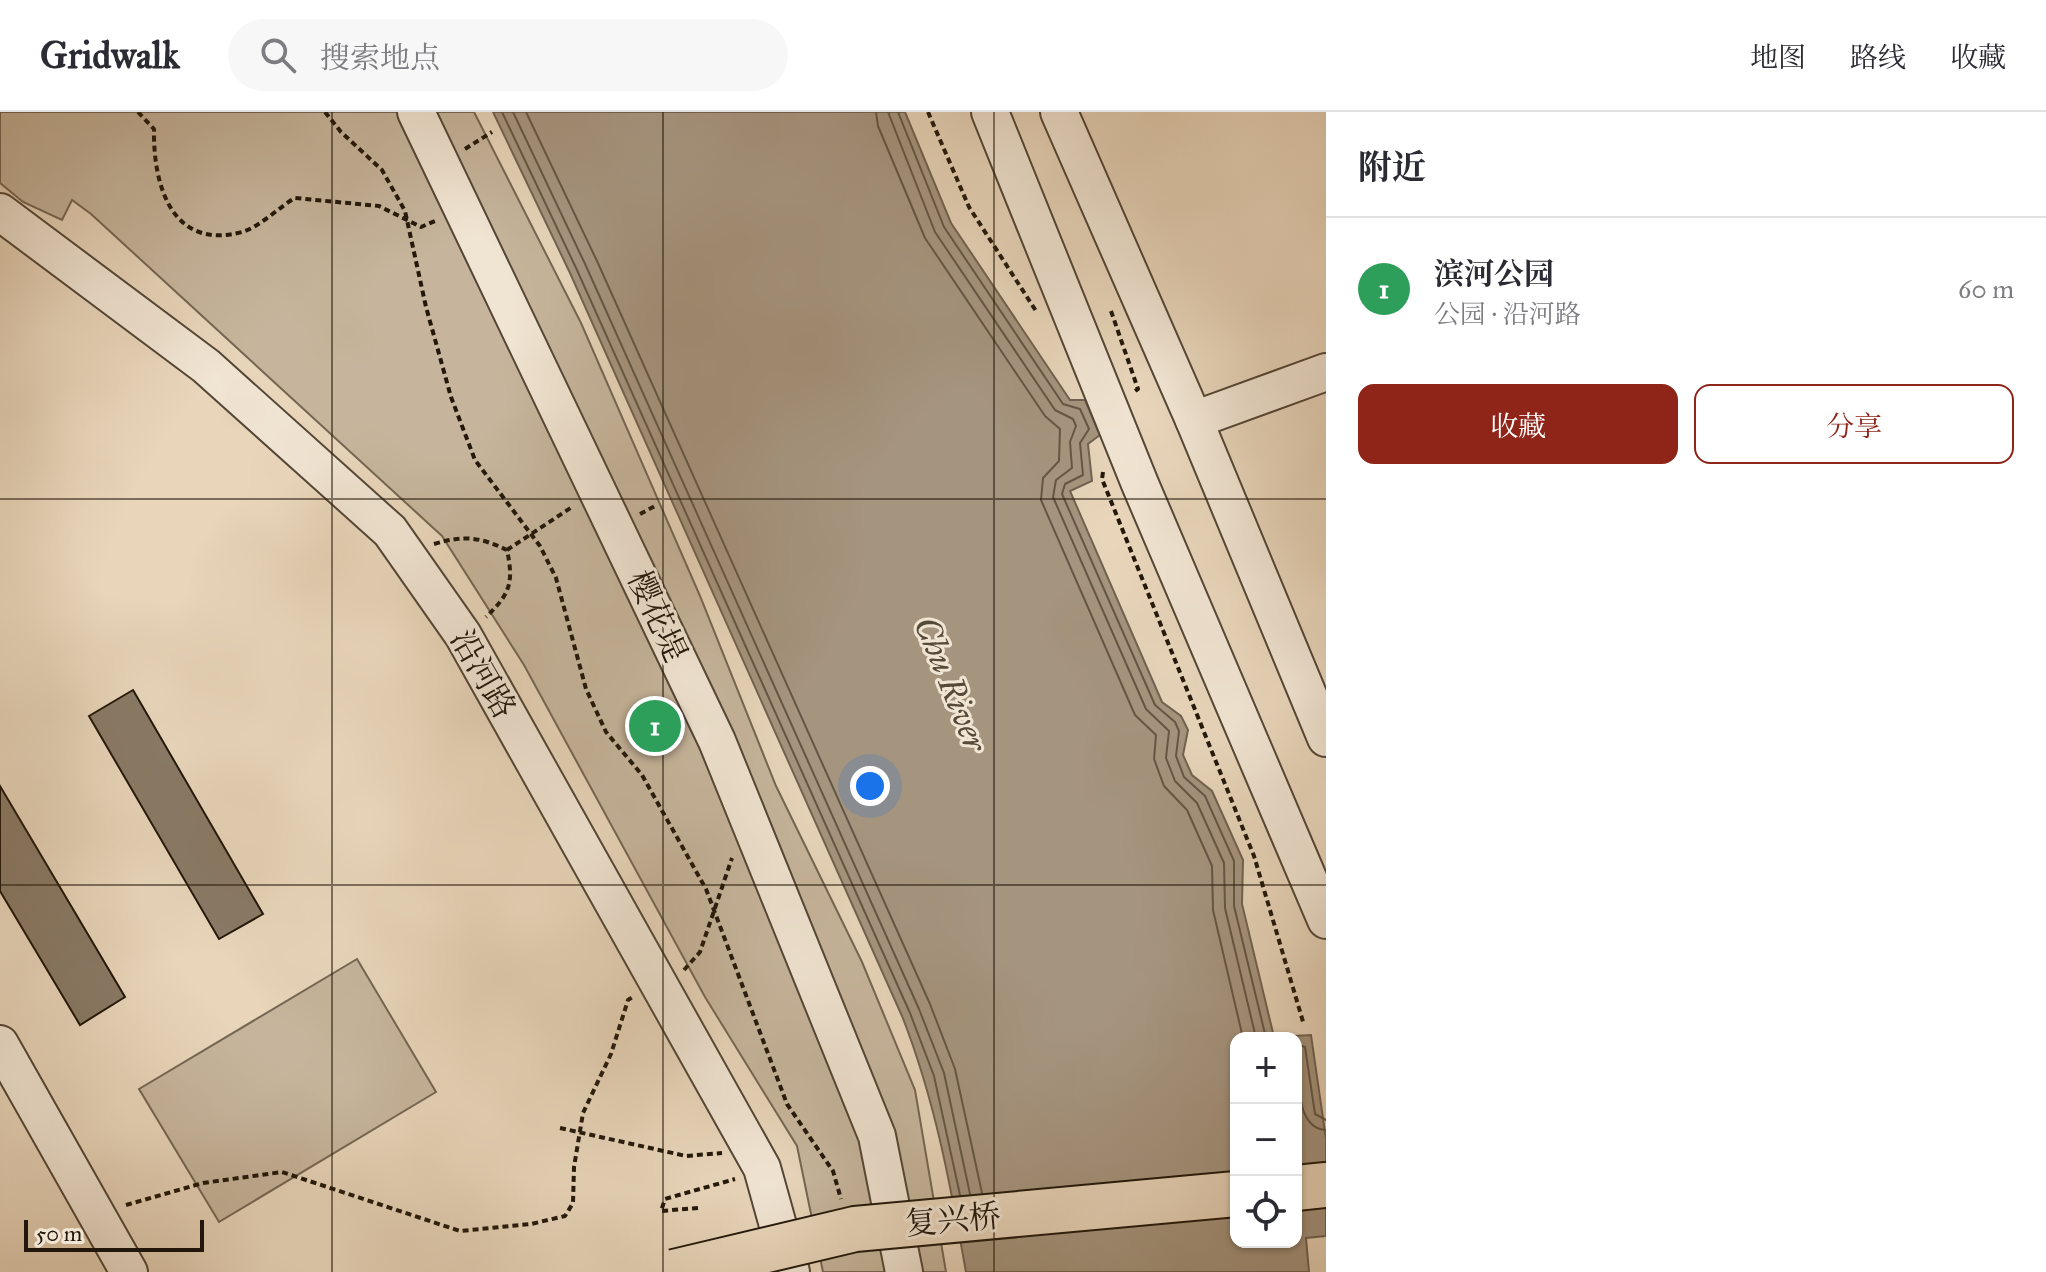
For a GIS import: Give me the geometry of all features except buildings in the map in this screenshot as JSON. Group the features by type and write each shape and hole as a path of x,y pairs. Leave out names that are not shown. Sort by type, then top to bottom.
{"main road":[{"path":"1302,1187 1326,1185"},
{"name":"复兴桥","path":"674,1272 855,1229 1230,1195"}],"street":[{"name":"樱花堤","path":"416,112 710,727 877,1136 904,1272"},
{"path":"990,112 1140,484 1326,920"},
{"path":"1059,112 1194,420 1326,738"},
{"name":"沿河路","path":"0,212 206,366 390,531 463,635 762,1168 791,1272"},
{"path":"1194,420 1326,372"},
{"path":"0,1044 129,1272"}],"path":[{"path":"138,112 154,129 157,182 164,199 177,217 193,229 218,235 245,231 295,198 379,206 421,227 448,216"},
{"path":"325,112 382,170 405,211 426,307 451,397 475,460 540,546 556,578 586,689 606,732 642,775 706,889 787,1104 833,1171 844,1212"},
{"path":"928,112 969,207 1037,312"},
{"path":"452,156 492,132"},
{"path":"1119,307 1111,310 1138,389 1129,394"},
{"path":"1104,464 1102,479 1254,856 1304,1025"},
{"path":"507,550 579,503"},
{"path":"434,544 459,536 483,538 507,550"},
{"path":"486,618 507,597 511,571 507,550"},
{"path":"126,1205 203,1183 282,1172 460,1231 531,1224 565,1216 573,1203 574,1167 583,1113 611,1054 628,1000 658,982 681,973 700,952 741,837 743,806"},
{"path":"560,1128 686,1156 732,1152"},
{"path":"698,1208 661,1211 665,1199 735,1179"}],"shaded area":[{"path":"0,112 474,112 581,323 700,596 776,786 862,962 915,1090 946,1272 823,1272 797,1146 705,997 524,665 442,536 91,214 72,200 62,220 23,202 0,183"},
{"path":"357,959 436,1092 219,1222 139,1089"}],"water":[{"name":"Chu River","path":"493,112 905,112 951,223 1070,400 1085,400 1100,435 1088,444 1092,481 1070,491 1162,702 1181,716 1188,730 1183,755 1192,775 1212,791 1243,860 1242,904 1273,1032 1230,1032 1230,1248 1302,1248 1302,1035 1311,1035 1326,1139 1326,1236 1306,1238 1309,1272 966,1272 933,1110 902,1016 570,273"}],"place":[{"name":"滨河公园","path":"655,726"}]}
